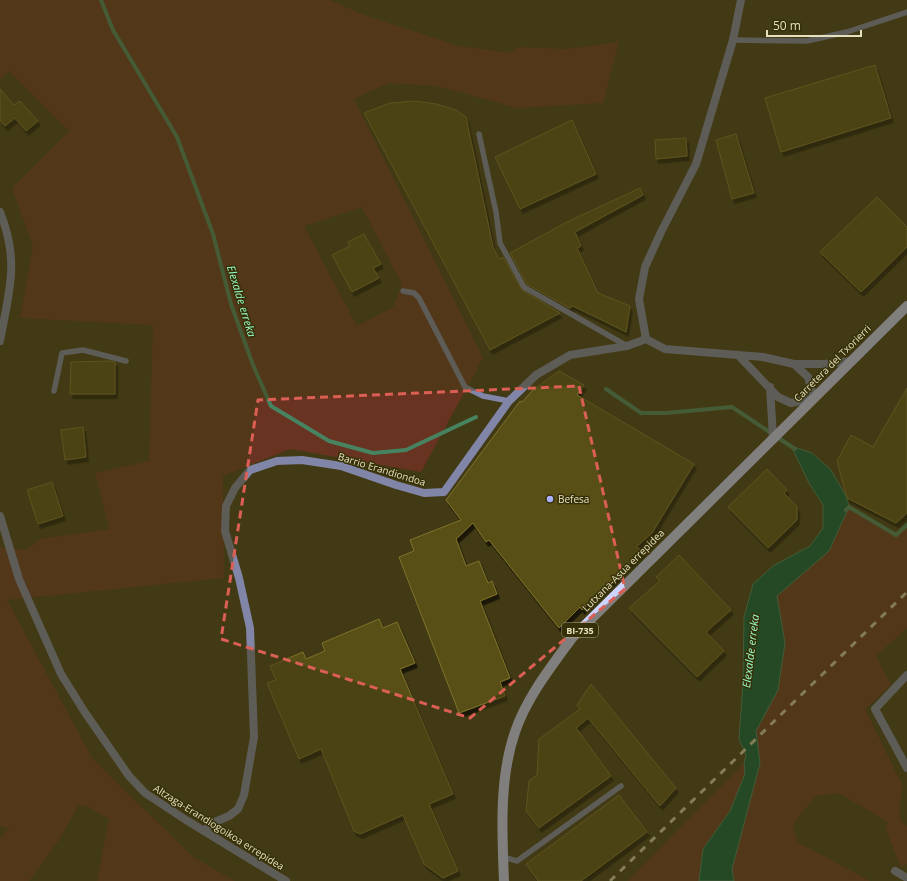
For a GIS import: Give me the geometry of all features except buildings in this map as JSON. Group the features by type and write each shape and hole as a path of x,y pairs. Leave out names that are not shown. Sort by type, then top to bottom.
{"main road":[{"name":"Carretera del Txorierri","path":"773,438 907,306"},
{"name":"Lutxana-Asua errepidea","path":"504,881 503,821 507,763 515,732 538,686 572,638 773,438"}],"street":[{"path":"741,0 732,40 696,164 645,267 639,299 646,339 664,350 763,357 794,364 824,364 851,361"},
{"path":"0,212 7,229 12,248 12,268 0,341"},
{"name":"Barrio Erandiondoa","path":"205,831 210,824 229,816 238,809 244,795 254,737 250,628 239,578 224,530 226,506 235,488 250,470 277,461 302,460 341,466 424,493 444,492 509,401 536,375 570,355 626,346 646,339"},
{"path":"738,355 778,397 791,403 814,398 808,377 794,364"},
{"path":"770,388 773,438"},
{"name":"Altzaga-Erandiogoikoa errepidea","path":"0,516 19,579 44,639 61,674 84,711 129,776 146,793 286,881"},
{"path":"907,675 875,709 907,768"},
{"path":"895,871 907,878"}],"lane":[{"path":"732,40 807,41 847,32 907,12"},
{"path":"479,134 496,212 500,243 524,287 626,346"},
{"path":"403,291 414,293 419,298 466,387 483,396 509,401"},
{"path":"54,391 62,352 83,350 126,361"},
{"path":"503,858 518,861 621,786"}],"highlighted area":[{"path":"579,386 625,589 470,718 221,639 258,400"}],"shaded area":[{"path":"0,0 329,0 367,16 459,46 510,53 517,47 567,49 619,42 603,103 517,108 437,86 389,83 354,99 483,358 421,472 290,449 223,476 224,578 7,600 92,758 193,857 235,881 97,881 109,819 89,807 79,805 59,840 29,881 0,881 0,839 9,828 0,826 0,547 26,550 40,539 109,529 95,473 149,461 153,325 20,318 33,246 12,188 69,131 9,71 0,79","holes":["362,207 402,285 393,307 357,326 304,226"]},
{"path":"849,507 896,535 907,525 907,628 876,656 891,685 865,709 902,785 899,811 901,821 907,826 907,864 901,867 885,828 888,822 839,793 815,796 793,825 798,842 870,881 734,881 732,869 760,763 756,731 778,690 785,643 777,596 829,551"},
{"path":"744,763 742,786 737,797 702,851 699,881 628,881"}],"water":[{"path":"791,446 812,453 831,470 847,498 849,507 829,551 777,596 785,643 778,690 756,731 760,763 732,869 734,881 699,881 703,849 730,811 745,774 744,763 746,755 739,739 743,682 744,617 753,584 773,566 810,546 823,528 823,505 809,483"}],"waterway":[{"name":"Elexalde erreka","path":"101,0 113,30 177,137 213,234 231,304 253,365 271,406 329,441 373,453 406,450 476,417"},
{"name":"Elexalde erreka","path":"606,389 641,413 666,413 732,407 795,449"},
{"path":"846,510 849,507 896,535 907,525"}],"railway":[{"path":"610,881 907,592"}],"place":[{"name":"Befesa","path":"550,499"}]}
